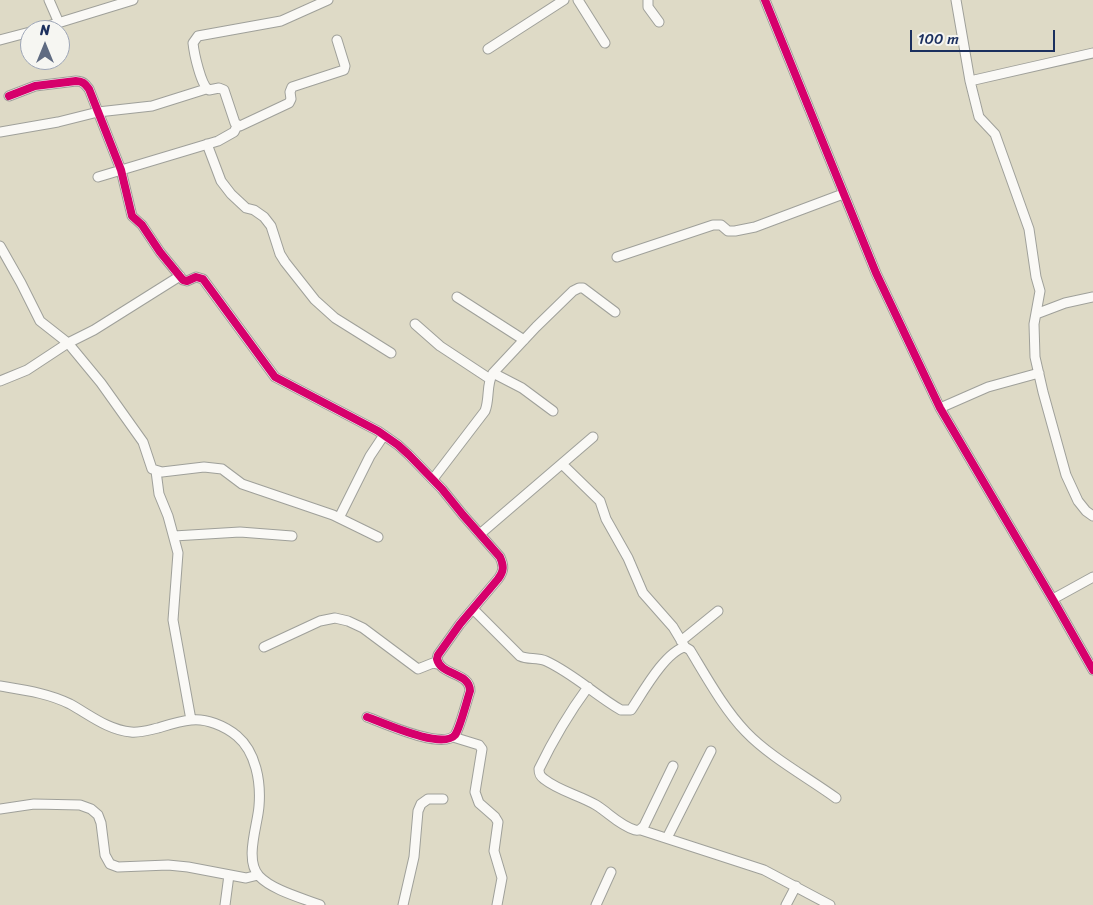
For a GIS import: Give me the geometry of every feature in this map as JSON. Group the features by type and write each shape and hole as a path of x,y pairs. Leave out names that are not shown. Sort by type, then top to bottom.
{"street":[{"path":"49,0 58,20"},
{"path":"69,20 133,0"},
{"path":"206,89 193,43 198,36 281,21 328,0"},
{"path":"488,49 564,0"},
{"path":"648,0 648,6 658,22"},
{"path":"765,0 876,273 940,408 1093,670"},
{"path":"956,0 970,81 979,117 995,134 1029,229 1040,291 1034,324 1035,357 1066,475 1078,501 1093,516"},
{"path":"581,1 605,43"},
{"path":"0,40 20,35"},
{"path":"237,126 244,126 289,104 292,87 344,70 337,40"},
{"path":"970,81 1093,54"},
{"path":"9,96 35,86 82,82 89,89 121,170 132,216 142,225 160,252 183,280 187,281 196,277 203,279 275,377 384,435 409,455 433,479 500,557 503,571 498,580 472,609 438,655 438,664"},
{"path":"0,132 58,122 98,112 152,106 206,89 221,88 224,90 237,126 234,132 207,144 98,178"},
{"path":"207,144 221,181 246,208 264,216 271,226 280,254 314,300 335,318 391,353"},
{"path":"617,257 713,225 721,225 728,230 747,230 844,194"},
{"path":"0,246 40,321 68,343 101,383 143,442 150,465 156,471 159,494 178,553 173,620 192,720"},
{"path":"0,381 27,370 68,343 94,330 180,276"},
{"path":"433,479 485,411 491,376 573,291 579,288 587,291 615,312"},
{"path":"1036,314 1065,303 1093,296"},
{"path":"457,297 524,340"},
{"path":"415,324 440,346 491,376 522,388 553,412"},
{"path":"940,408 988,387 1039,373"},
{"path":"339,518 370,456 384,435"},
{"path":"480,534 593,437"},
{"path":"562,464 600,501 606,519 628,558 643,593 666,618 683,644 690,650 729,711 745,731 766,750 836,798"},
{"path":"156,471 204,467 222,468 242,484 339,518 378,537"},
{"path":"174,536 240,532 292,536"},
{"path":"1053,599 1093,577"},
{"path":"472,609 520,656 540,658 546,661 572,676 621,710 631,710 668,656 718,611"},
{"path":"264,647 320,621 334,618 363,628 418,669 434,663 438,664 466,681 470,686 456,733 448,739 433,739 367,717"},
{"path":"0,686 34,691 53,697 118,730 133,732 192,720 209,722 225,728 238,736 248,748 255,764 259,781 259,806 252,865 258,875 268,883 320,905"},
{"path":"588,687 563,722 550,745 539,769 542,778 596,805 615,820 637,831 641,830 764,870 830,905"},
{"path":"453,737 479,746 482,749 475,792 479,803 498,822 494,851 502,878 497,905"},
{"path":"667,838 711,751"},
{"path":"641,830 673,766"},
{"path":"403,905 414,856 418,811 421,804 428,799 443,799"},
{"path":"0,809 34,804 80,805 91,809 98,815 101,823 105,855 110,864 118,868 168,865 246,878 258,875"},
{"path":"596,905 611,872"},
{"path":"225,905 229,875"},
{"path":"786,905 796,886"}],"cycle path":[{"path":"765,0 876,273 940,408 1093,670"},
{"path":"9,96 35,86 76,81 85,84 89,89 121,170 132,216 142,225 160,252 183,280 187,281 196,277 203,279 275,377 378,431 398,445 442,489 500,557 503,568 500,576 460,624 438,655 437,659 444,669 461,677 469,685 470,691 455,735 448,739 426,737 412,734 367,717"}]}
